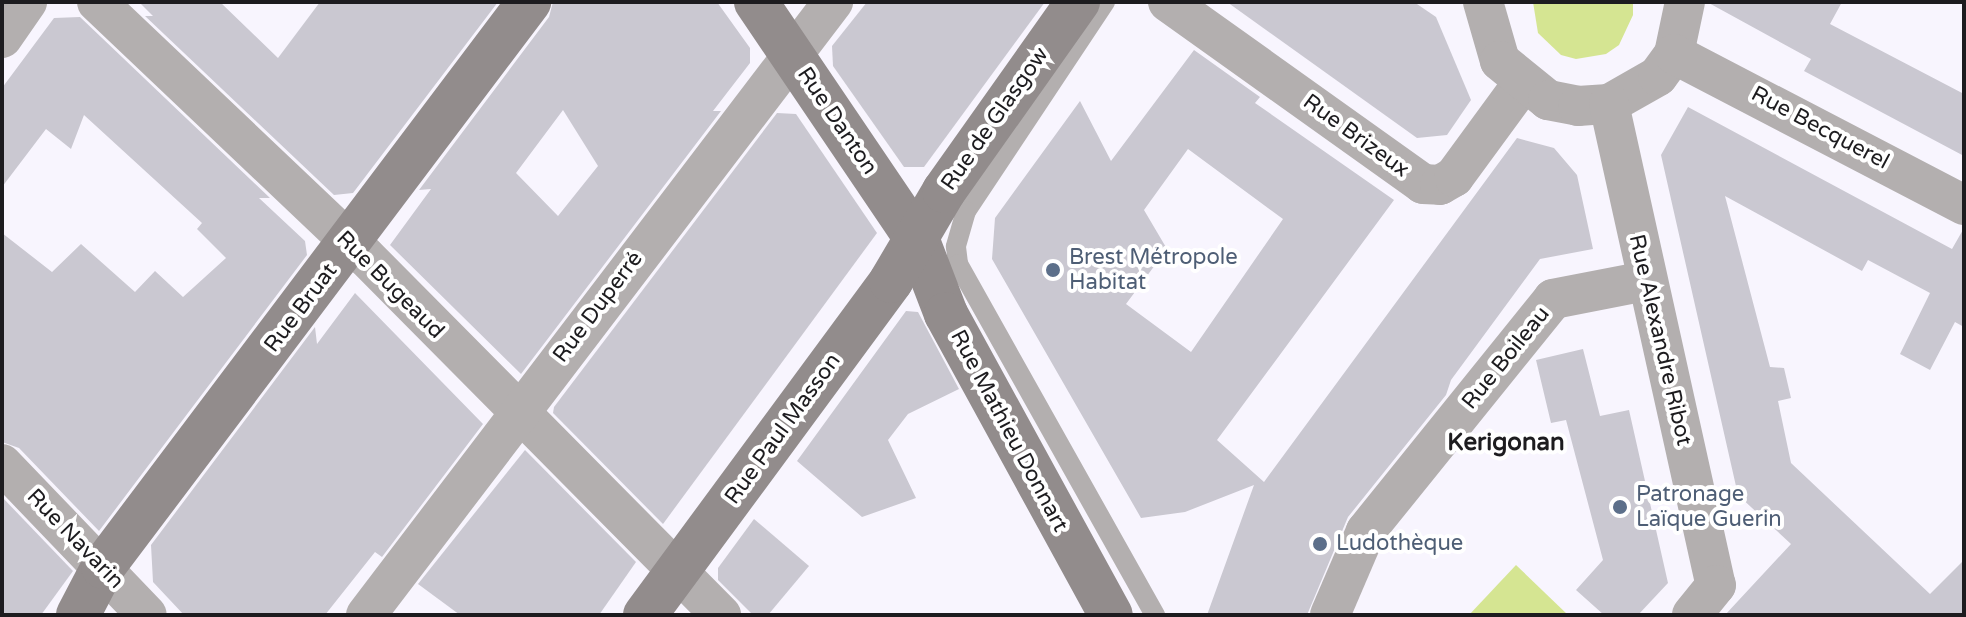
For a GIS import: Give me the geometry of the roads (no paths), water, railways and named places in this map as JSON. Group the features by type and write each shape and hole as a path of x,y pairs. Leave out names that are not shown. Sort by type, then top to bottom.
{"street":[{"path":"2,38 27,2"},
{"name":"Rue Bugeaud","path":"97,2 349,242 721,615"},
{"name":"Rue Bruat","path":"78,615 103,567 529,2"},
{"name":"Rue Danton","path":"756,2 918,241"},
{"name":"Rue Duperré","path":"366,615 833,2"},
{"name":"Rue de Glasgow","path":"918,241 944,191 1078,2"},
{"name":"Rue Brizeux","path":"1168,2 1423,184 1440,185 1454,177 1522,84"},
{"path":"1483,2 1486,31 1500,61 1522,84 1548,100 1609,104 1647,85 1674,54 1685,2"},
{"name":"Rue Becquerel","path":"1674,54 1964,205"},
{"name":"Rue Alexandre Ribot","path":"1609,104 1716,585 1692,615"},
{"name":"Rue Paul Masson","path":"645,615 918,241"},
{"name":"Rue Mathieu Donnart","path":"918,241 946,314 1111,615"},
{"name":"Rue Boileau","path":"1330,615 1366,531 1553,299 1646,281"},
{"name":"Rue Navarin","path":"2,464 147,615"}],"lane":[{"path":"1105,2 966,211 956,247 958,264 1155,615"}],"place":[{"name":"Brest Métropole Habitat","path":"1053,270"},
{"name":"Patronage Laïque Guerin","path":"1620,507"},
{"name":"Ludothèque","path":"1320,544"}],"district":[{"name":"Kerigonan","path":"1506,443"}]}
